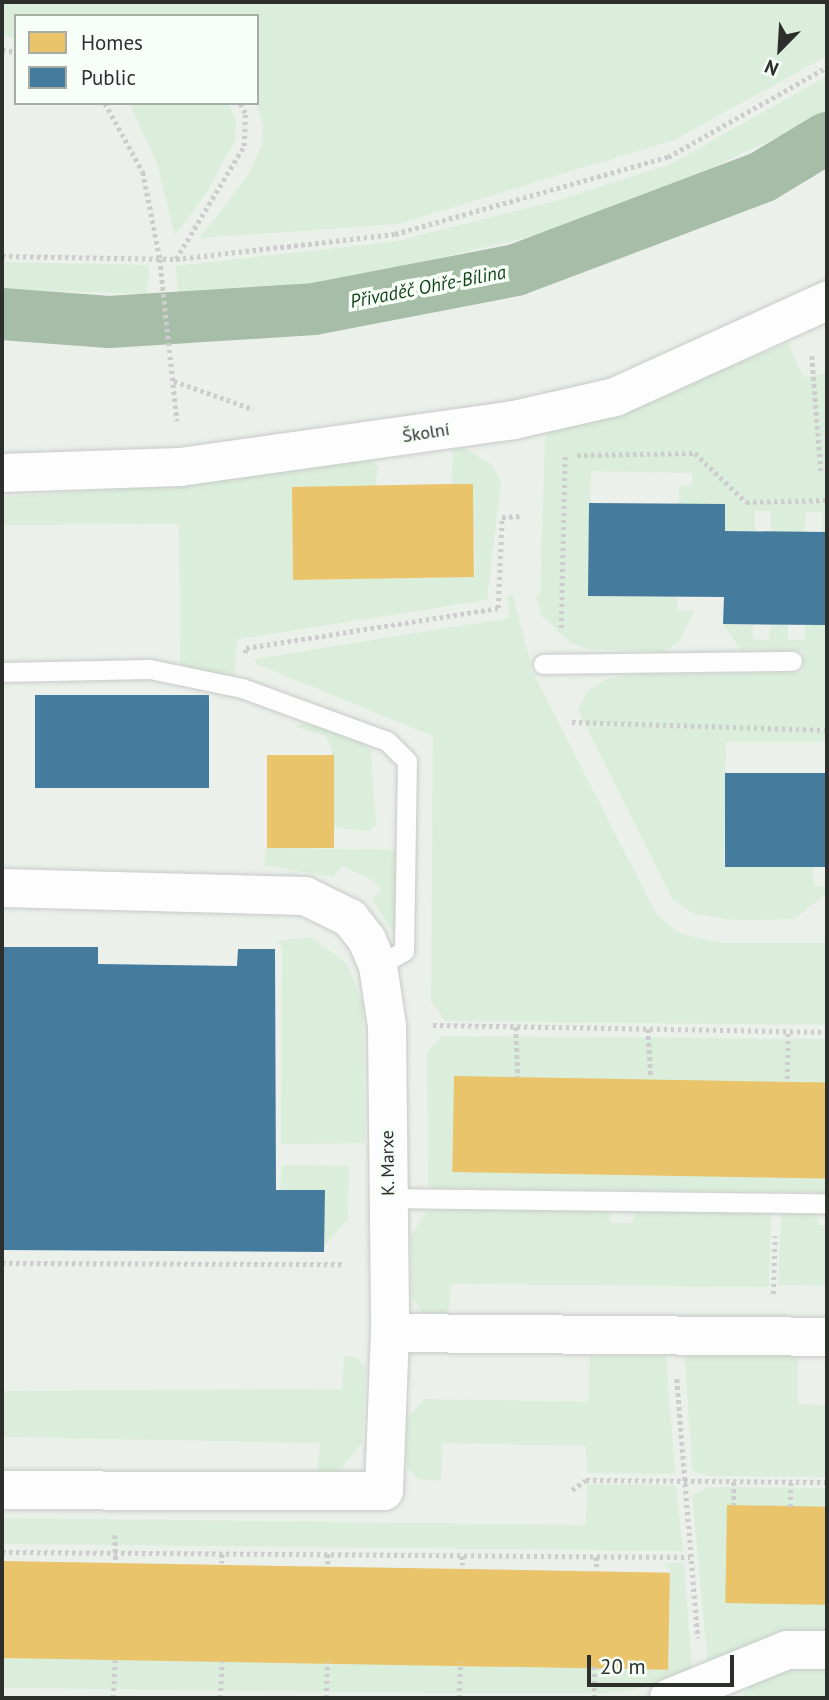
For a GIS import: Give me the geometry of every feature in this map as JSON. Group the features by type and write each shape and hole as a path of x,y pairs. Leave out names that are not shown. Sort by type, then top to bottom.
{"street":[{"name":"Školní","path":"2,473 180,467 514,420 615,397 817,305"},
{"name":"K. Marxe","path":"2,888 305,896 350,918 367,940 378,966 387,1026 390,1333 384,1491 2,1490"},
{"path":"390,1333 827,1337"},
{"path":"686,1691 787,1650 827,1650"}],"lane":[{"path":"552,664 792,662"},
{"path":"2,672 150,670 242,688 387,741 407,761 404,951 378,966"},
{"path":"389,1198 827,1203"}],"path":[{"path":"2,256 176,259 395,234 552,192 668,157 827,67"},
{"path":"106,105 143,172 160,259 174,381"},
{"path":"176,259 244,146 245,113 241,105"},
{"path":"817,305 821,471"},
{"path":"552,664 564,455 695,453 746,502 827,500"},
{"path":"242,688 246,648 498,608 502,517 520,516"},
{"path":"572,722 827,730"},
{"path":"427,1025 827,1032"},
{"path":"516,1027 518,1077"},
{"path":"648,1030 651,1077"},
{"path":"787,1079 789,1032"},
{"path":"771,1337 777,1203"},
{"path":"2,1263 388,1264"},
{"path":"678,1401 682,1481 690,1557 686,1691"},
{"path":"572,1490 586,1480 827,1482"},
{"path":"734,1482 734,1505"},
{"path":"790,1507 791,1482"},
{"path":"2,1552 690,1557"},
{"path":"222,1554 222,1563"},
{"path":"328,1554 328,1564"},
{"path":"462,1556 463,1565"},
{"path":"596,1557 597,1567"},
{"path":"114,1698 115,1660"},
{"path":"220,1698 222,1661"},
{"path":"326,1698 327,1662"},
{"path":"459,1698 460,1662"},
{"path":"594,1664 594,1698"}],"green space":[{"path":"2,2 827,2 827,56 674,140 398,224 200,238 250,172 262,145 263,124 257,105 259,105 259,14 14,14 14,38 2,36"},
{"path":"827,76 827,111 812,121 653,195 547,233 333,282 178,293 176,266 397,241 556,201 671,164"},
{"path":"130,105 229,105 236,120 235,140 207,192 175,236 157,163"},
{"path":"2,262 148,265 150,276 146,294 2,289"},
{"path":"788,343 803,377 827,374 827,532 822,532 822,512 806,512 805,532 771,532 771,511 755,511 755,532 725,531 725,504 679,504 679,486 692,486 692,473 591,471 588,596 677,597 677,610 694,611 679,642 662,652 586,649 570,642 540,614 536,595 540,595 545,440 550,431 653,398"},
{"path":"465,448 492,465 501,481 487,600 238,639 234,674 211,674 180,664 179,524 2,525 2,497 159,486 368,459 378,466 375,488 292,488 293,580 475,577 473,485 451,484 453,449"},
{"path":"507,595 513,595 533,673 657,915 681,934 724,943 827,943 827,1025 445,1021 431,1001 433,736 256,664 255,659 509,618"},
{"path":"723,624 753,625 753,639 769,640 770,625 788,625 788,640 804,640 805,625 827,625 827,742 726,742 724,866 813,867 814,886 827,887 827,893 794,919 735,920 694,914 673,900 578,710 587,692 606,679 635,674 803,673 803,651 740,649"},
{"path":"308,723 357,738 371,750 376,825 369,831 333,828 332,752 326,736 295,727"},
{"path":"266,848 397,850 397,939 372,899 381,890 372,880 342,866 333,877 264,865"},
{"path":"310,937 347,963 363,1004 365,1143 281,1144 282,947 278,941"},
{"path":"441,1036 827,1039 827,1192 435,1188 428,1185 427,1052"},
{"path":"282,1165 349,1166 348,1219 324,1246 280,1190"},
{"path":"427,1211 609,1211 610,1223 633,1223 634,1211 771,1213 769,1287 451,1284 448,1315 423,1313 412,1297 411,1236"},
{"path":"817,1213 818,1225 827,1225 827,1286 778,1285 781,1214"},
{"path":"798,1352 798,1404 827,1405 827,1477 708,1476 692,1471 685,1355"},
{"path":"666,1355 675,1474 587,1473 586,1446 442,1443 441,1481 418,1479 407,1469 407,1419 424,1399 588,1402 590,1356"},
{"path":"344,1356 356,1357 366,1368 362,1443 339,1472 317,1480 320,1443 2,1437 2,1391 342,1389"},
{"path":"587,1484 676,1485 683,1551 2,1544 2,1518 586,1525"},
{"path":"709,1487 827,1488 827,1635 708,1665 692,1495"},
{"path":"662,1563 684,1563 692,1671 654,1686 610,1693 2,1688 2,1658 669,1665 670,1569"},
{"path":"786,1665 827,1665 827,1698 743,1696 754,1677"}],"building: Homes":[{"path":"473,484 474,577 293,580 292,487"},
{"path":"267,755 334,755 334,848 267,848"},
{"path":"454,1076 827,1083 825,1178 452,1172"},
{"path":"727,1505 827,1507 825,1605 725,1603"},
{"path":"2,1561 670,1573 668,1670 2,1658"}],"building: Public":[{"path":"589,503 725,504 725,531 827,532 827,625 723,624 724,597 588,596"},
{"path":"35,695 209,695 209,788 35,788"},
{"path":"725,773 827,773 827,867 725,867"},
{"path":"2,947 98,947 98,964 237,966 238,949 275,949 276,1190 325,1190 324,1252 2,1250"}],"waterway":[{"name":"Přivaděč Ohře-Bílina","path":"2,314 109,322 314,309 516,270 762,177 827,138"}]}
